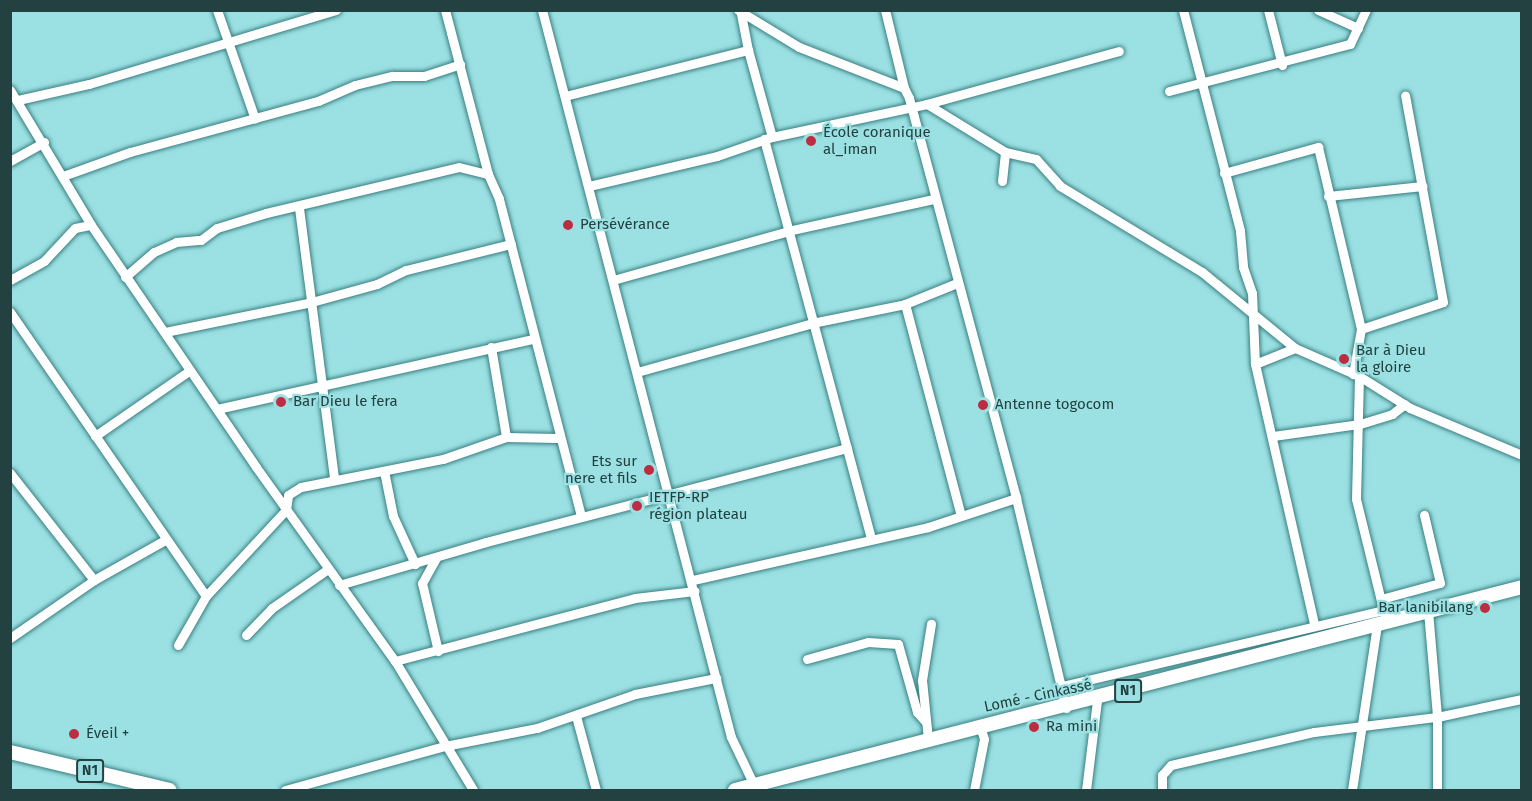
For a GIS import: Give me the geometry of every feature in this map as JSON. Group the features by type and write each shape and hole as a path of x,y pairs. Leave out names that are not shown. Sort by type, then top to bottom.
{"highway":[{"name":"Lomé - Cinkassé","path":"735,790 980,726 1098,700 1233,659 1382,618 1428,611 1521,587"},
{"name":"N1","path":"10,752 170,790"}],"street":[{"path":"217,10 226,42 255,118"},
{"path":"18,100 336,10"},
{"path":"445,10 488,174 510,244 558,438 581,516"},
{"path":"542,10 693,580 731,737 754,785"},
{"path":"1183,10 1224,173 1255,314 1255,364 1314,623"},
{"path":"1268,10 1282,65"},
{"path":"1318,10 1358,28"},
{"path":"1169,91 1282,65 1350,44 1366,10"},
{"path":"887,11 904,88 913,107 933,199 1016,498 1035,589 1066,708"},
{"path":"739,12 759,20 799,47 904,88"},
{"path":"739,12 788,231 871,538"},
{"path":"565,96 748,50"},
{"path":"589,186 717,156 768,138 927,105 1119,51"},
{"path":"63,176 89,164 255,118 355,85 392,76 423,76 460,64"},
{"path":"10,90 125,277 286,510 395,661 473,790"},
{"path":"1361,329 1443,302 1405,95"},
{"path":"927,105 1005,152 1036,159 1060,186 1202,272 1295,348 1356,375 1405,404 1521,455"},
{"path":"10,160 44,142"},
{"path":"1224,173 1318,147 1361,329 1356,375 1360,424 1356,499 1382,599 1382,618 1352,790"},
{"path":"1002,181 1005,152"},
{"path":"125,277 154,252 176,242 201,240 217,228 299,208 378,183 459,167 488,174"},
{"path":"1328,196 1422,186"},
{"path":"613,280 788,231 933,199"},
{"path":"299,208 308,303 324,385 334,479"},
{"path":"10,280 44,261 75,228 91,225"},
{"path":"165,332 308,303 377,284 406,270 510,244"},
{"path":"637,372 812,323 905,304 957,283"},
{"path":"905,304 961,516"},
{"path":"10,312 165,540 206,596"},
{"path":"217,409 534,339"},
{"path":"491,347 506,437"},
{"path":"1255,364 1295,348"},
{"path":"95,436 189,370"},
{"path":"1273,436 1360,424 1392,414 1405,404"},
{"path":"178,645 206,596 286,510 288,495 334,479 443,459 506,437 558,438"},
{"path":"339,585 581,516 847,448"},
{"path":"384,471 393,516 415,564"},
{"path":"10,473 94,580"},
{"path":"693,580 961,516 1016,498"},
{"path":"1382,599 1440,583 1424,515"},
{"path":"10,638 94,580 165,540"},
{"path":"438,557 422,583 438,651"},
{"path":"246,635 272,608 328,569"},
{"path":"395,661 635,598 695,591"},
{"path":"1428,611 1437,717 1437,790"},
{"path":"1062,686 1314,623 1382,618"},
{"path":"928,739 922,680 931,624"},
{"path":"1233,659 1238,641"},
{"path":"807,659 868,642 898,644 917,712 925,721"},
{"path":"285,790 445,746 537,728 635,694 716,678"},
{"path":"1162,790 1162,775 1172,765 1363,725 1437,717 1521,699"},
{"path":"1086,790 1098,700"},
{"path":"576,716 596,790"},
{"path":"974,790 984,739 980,726"}],"place":[{"name":"École coranique al_iman","path":"811,141"},
{"name":"Persévérance","path":"568,225"},
{"name":"Bar à Dieu la gloire","path":"1344,359"},
{"name":"Bar Dieu le fera","path":"281,402"},
{"name":"Antenne togocom","path":"983,405"},
{"name":"Ets sur nere et fils","path":"649,470"},
{"name":"IETFP-RP région plateau","path":"637,506"},
{"name":"Bar lanibilang","path":"1485,608"},
{"name":"Ra mini","path":"1034,727"},
{"name":"Éveil +","path":"74,734"}]}
